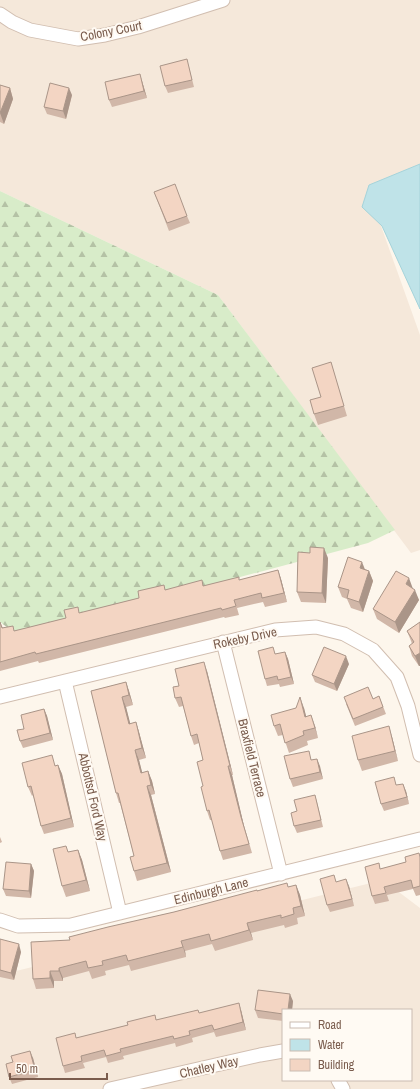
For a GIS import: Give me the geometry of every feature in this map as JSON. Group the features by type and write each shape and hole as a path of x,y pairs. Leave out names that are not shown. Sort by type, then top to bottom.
{"street":[{"name":"Colony Court","path":"0,14 12,22 30,30 78,38 138,27 223,0"},
{"name":"Rokeby Drive","path":"0,697 275,630 316,627 344,634 373,650 397,677 408,706 420,755"},
{"name":"Braxfield Terrace","path":"223,642 281,874"},
{"name":"Abbottsd Ford Way","path":"66,681 120,913"},
{"name":"Edinburgh Lane","path":"0,920 18,926 71,925 420,839"},
{"name":"Chatley Way","path":"110,1089 136,1086 260,1055 282,1051"}],"shaded area":[{"path":"0,0 420,0 420,197 376,212 420,335 420,550 411,553 218,295 0,191"},
{"path":"383,880 420,908 420,1089 0,1089 0,975"}],"green space":[{"path":"0,191 218,295 395,530 368,543 19,636 0,622"}],"water":[{"path":"420,164 420,309 382,226 362,207 369,185"}],"building":[{"path":"187,59 192,80 165,86 160,66"},
{"path":"140,74 144,91 109,100 105,82"},
{"path":"50,83 69,88 63,111 44,107"},
{"path":"0,85 10,88 0,113"},
{"path":"175,184 187,216 167,223 154,192"},
{"path":"331,362 344,406 314,414 310,400 321,397 312,368"},
{"path":"310,547 324,548 322,593 297,592 298,552 310,553"},
{"path":"348,557 362,562 360,568 369,571 359,602 347,598 349,590 338,587"},
{"path":"278,570 284,593 262,598 261,593 234,600 236,606 222,610 221,608 36,654 35,652 0,662 0,622 2,628 13,626 14,631 66,618 64,610 78,607 79,613 139,598 138,591 164,585 165,590 202,580 203,586 239,577 239,580"},
{"path":"396,571 409,578 406,584 415,590 395,622 373,609"},
{"path":"420,622 420,653 415,656 409,646 414,642 407,631"},
{"path":"273,647 275,654 285,652 291,677 278,680 277,676 265,679 258,651"},
{"path":"324,647 346,656 334,684 312,675"},
{"path":"204,662 230,766 228,766 249,844 220,851 201,787 203,786 197,762 203,760 197,734 191,736 181,697 175,698 173,687 179,686 175,669"},
{"path":"126,682 129,695 122,697 129,724 136,722 142,748 135,750 141,773 148,771 151,785 147,786 167,863 134,871 130,857 134,856 118,793 116,793 91,691"},
{"path":"368,687 373,699 379,696 383,707 353,719 344,697"},
{"path":"300,697 305,717 311,715 315,728 303,731 304,735 285,743 280,724 274,726 271,715 296,708"},
{"path":"44,709 50,733 20,741 17,730 24,729 21,715"},
{"path":"389,726 395,751 358,760 352,736"},
{"path":"309,751 311,760 317,759 320,772 290,779 284,756"},
{"path":"52,755 55,766 58,765 71,818 41,826 31,786 28,787 22,763"},
{"path":"394,777 396,785 403,784 407,797 381,804 375,782"},
{"path":"315,795 321,820 294,826 291,813 297,811 294,800"},
{"path":"66,846 68,852 78,850 86,880 62,886 53,849"},
{"path":"419,853 420,886 413,888 411,880 384,887 386,893 372,896 365,867 379,863 380,869 406,862 405,857"},
{"path":"6,862 31,864 29,891 3,889"},
{"path":"334,875 336,882 346,879 352,899 327,905 320,879"},
{"path":"287,883 288,887 296,885 301,906 293,908 294,914 281,918 281,915 247,923 249,930 211,941 209,934 181,941 183,947 128,961 126,955 102,961 103,965 88,968 86,961 59,968 59,971 50,971 50,978 33,979 31,942 70,940 69,937"},
{"path":"0,939 19,944 11,973 0,970"},
{"path":"258,990 290,994 288,1009 282,1009 282,1014 255,1010"},
{"path":"239,1003 243,1022 214,1030 212,1025 189,1031 190,1035 174,1039 173,1036 120,1049 121,1052 106,1056 104,1050 81,1056 82,1061 63,1066 56,1038 75,1033 76,1038 128,1025 127,1022 155,1015 156,1020 198,1010 199,1013"},
{"path":"30,1051 35,1070 9,1077 6,1064 13,1062 11,1056"}]}
